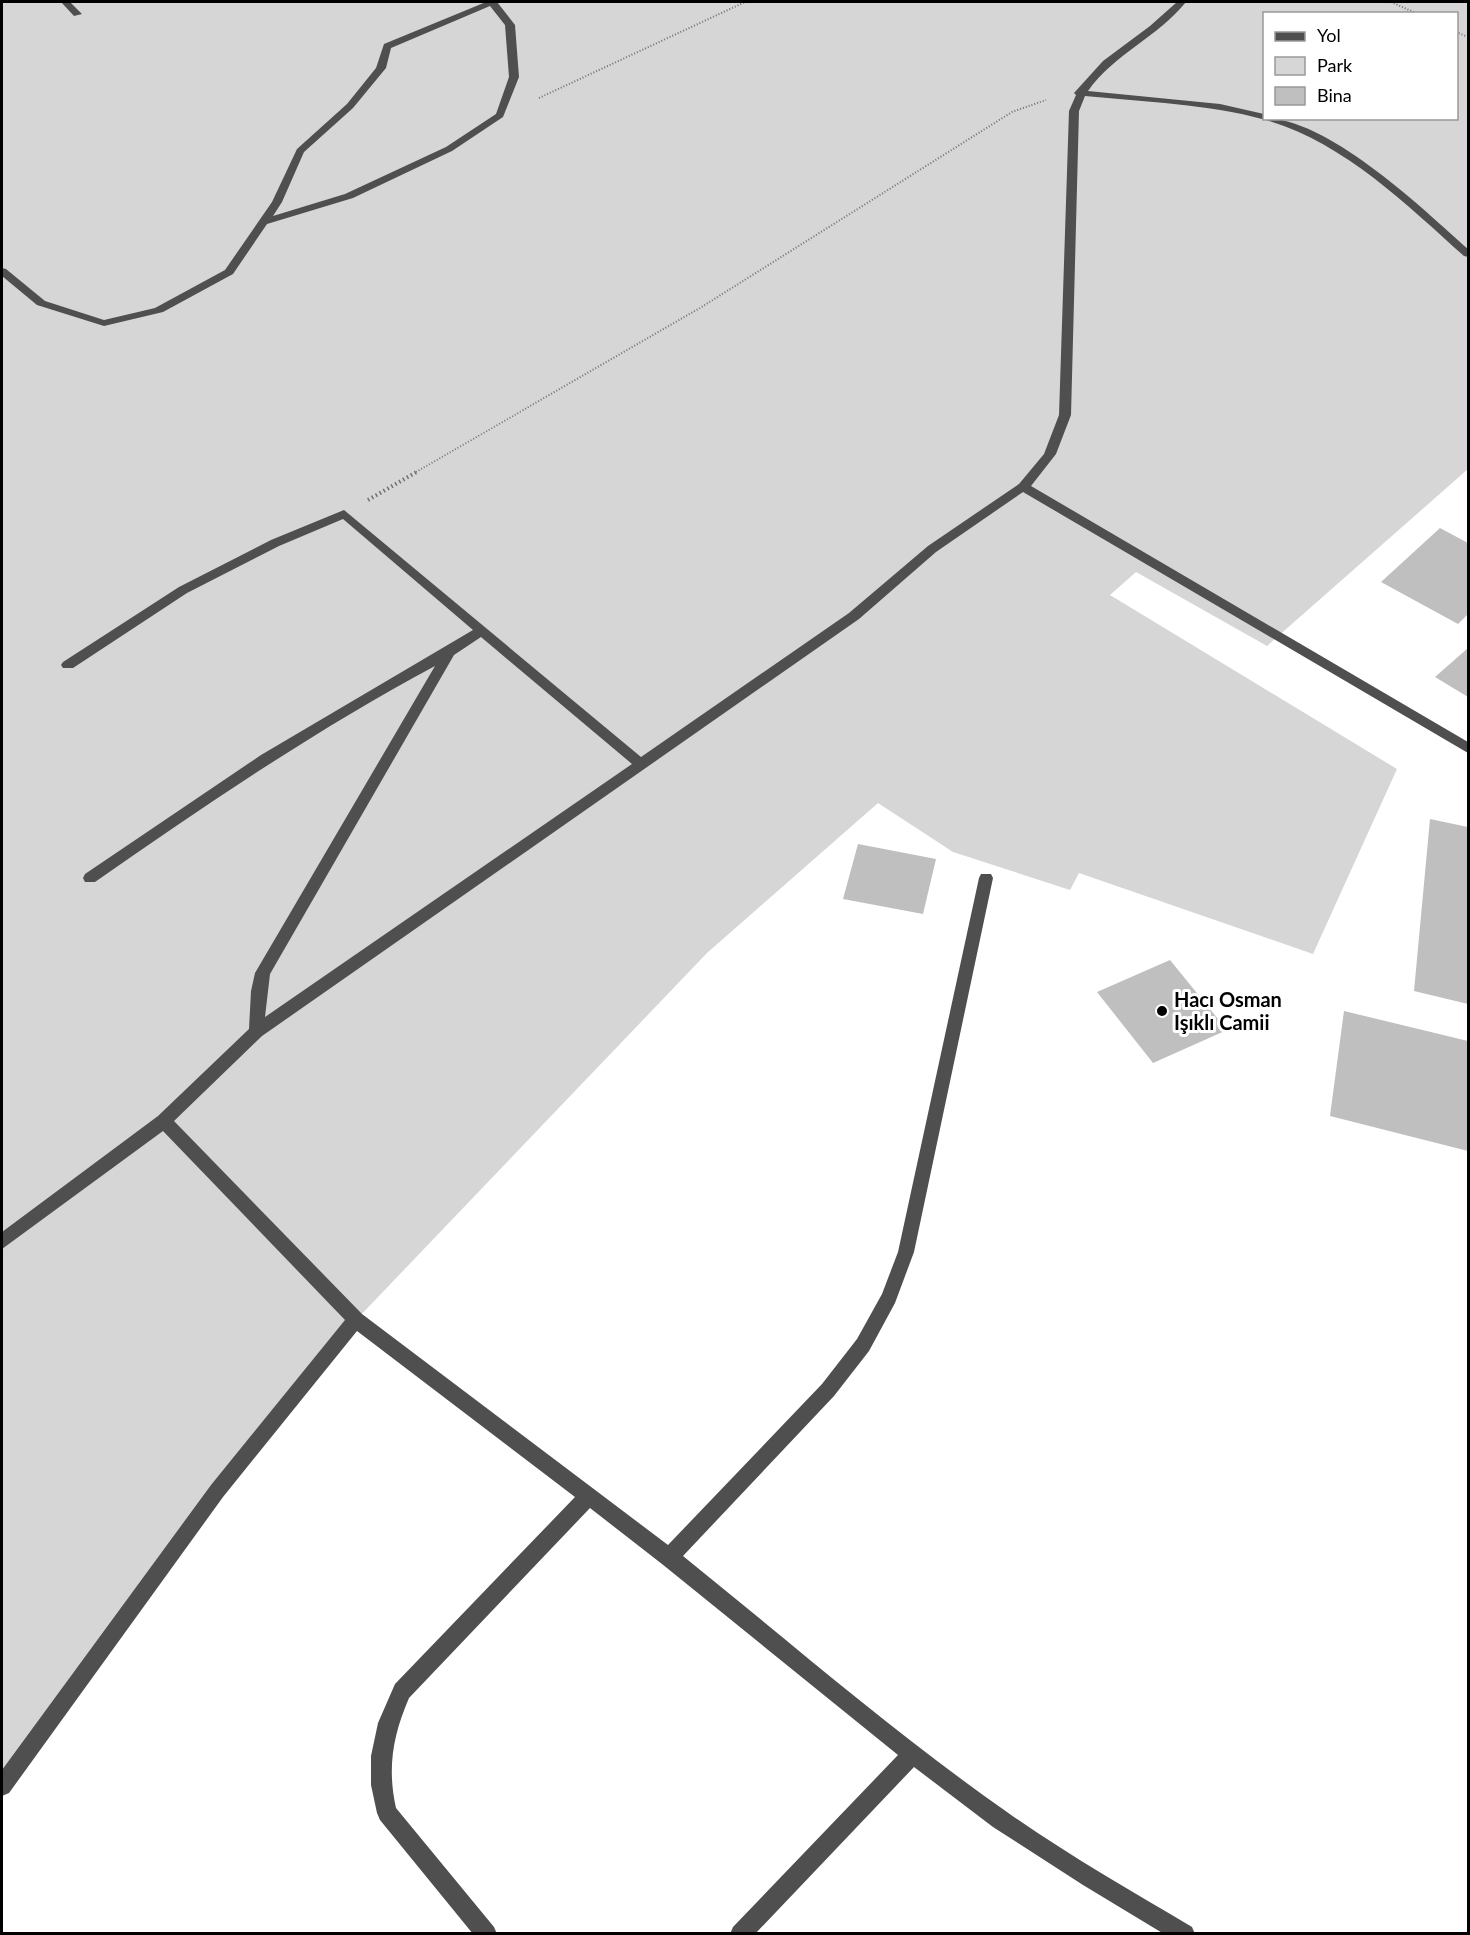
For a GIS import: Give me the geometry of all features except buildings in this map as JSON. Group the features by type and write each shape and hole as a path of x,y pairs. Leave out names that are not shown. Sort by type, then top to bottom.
{"street":[{"path":"65,2 77,14"},
{"path":"2,271 41,303 104,323 159,310 229,272 263,222 277,202 300,151 350,106 381,68 387,46 492,2 510,25 514,76 500,116 448,148 349,196 263,222"},
{"path":"2,1240 164,1121 257,1031 854,616 932,549 1023,487 1045,464 1059,441 1065,415 1074,111 1079,93 1103,65 1182,2"},
{"path":"1079,93 1220,107 1263,117"},
{"path":"1274,120 1319,138 1349,155 1468,254"},
{"path":"1023,487 1468,748"},
{"path":"69,665 183,590 266,548 344,514 641,764"},
{"path":"90,878 296,739 371,693 449,652 482,630"},
{"path":"257,1031 259,991 263,974 449,652"},
{"path":"669,1557 828,1390 862,1345 889,1297 906,1252 986,878"},
{"path":"164,1121 356,1320 669,1557 913,1754 1000,1820 1090,1878 1185,1934"},
{"path":"2,1786 217,1491 356,1320"},
{"path":"487,1934 387,1813 381,1785 381,1756 388,1723 402,1691 589,1496"},
{"path":"740,1934 913,1754"}],"path":[{"path":"500,116 745,2"},
{"path":"1391,2 1414,12"},
{"path":"344,514 700,308 1012,112 1044,101 1079,93"}],"green space":[{"path":"2,2 1468,2 1468,469 1267,646 1136,572 1110,595 1397,769 1313,954 1079,873 1070,890 953,852 878,803 707,953 335,1342 2,1789"}],"place":[{"name":"Hacı Osman Işıklı Camii","path":"1162,1011"}]}
